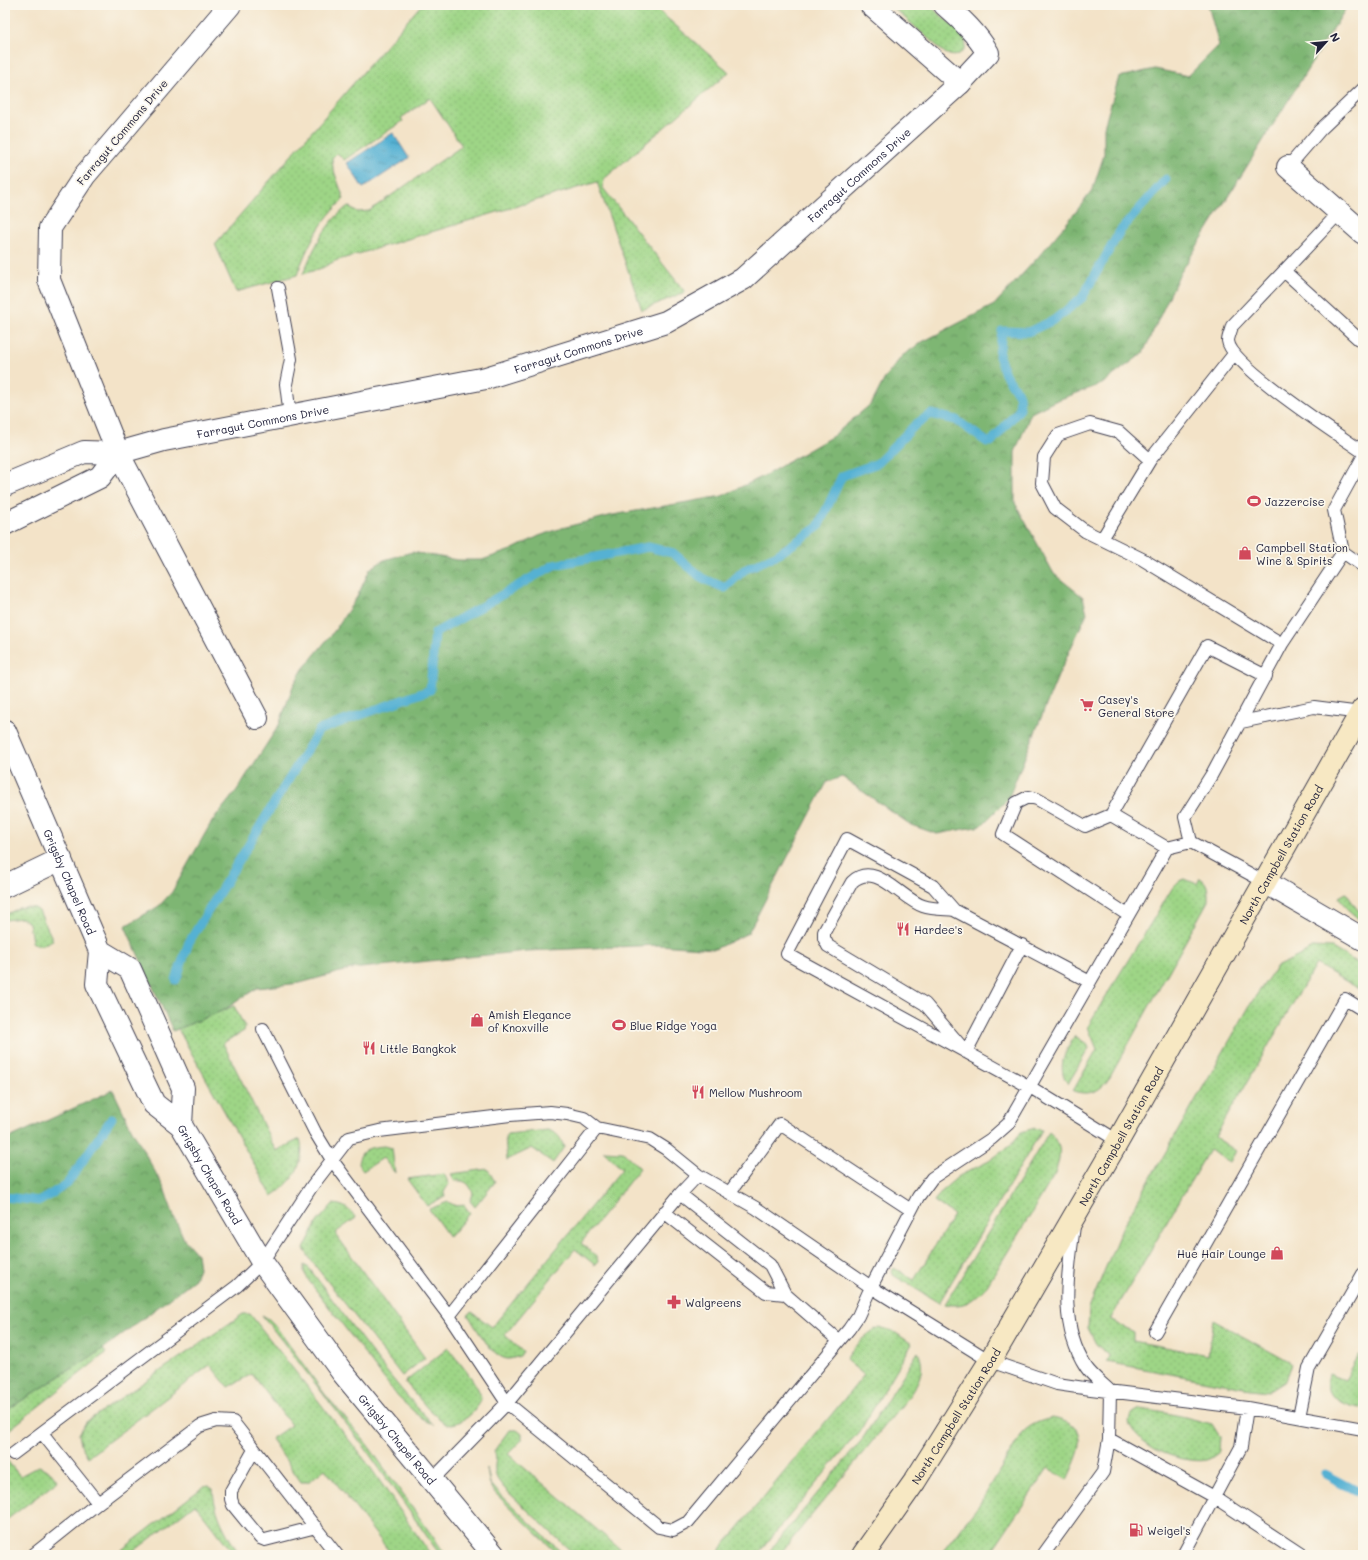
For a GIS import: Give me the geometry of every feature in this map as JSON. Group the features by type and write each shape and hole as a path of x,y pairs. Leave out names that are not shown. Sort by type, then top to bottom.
{"main road":[{"name":"North Campbell Station Road","path":"864,1555 915,1481 990,1361 1118,1141 1362,711"}],"street":[{"name":"Farragut Commons Drive","path":"230,5 85,175 50,228 49,280 118,453 257,718"},
{"path":"871,5 960,82"},
{"name":"Farragut Commons Drive","path":"5,485 84,452 118,453 164,440 486,378 666,322 742,279 960,82 988,53 968,26 945,5"},
{"path":"1288,167 1363,233"},
{"path":"5,524 100,477 118,453"},
{"name":"Grigsby Chapel Road","path":"5,731 100,952 130,969 183,1088 181,1125 262,1262 342,1372 494,1555"},
{"path":"5,886 61,859"},
{"path":"1265,882 1363,940"},
{"path":"100,952 97,984 154,1104 181,1125"}],"lane":[{"path":"1288,167 1320,130 1363,89"},
{"path":"1340,212 1232,326 1228,342 1234,354 1270,386 1363,452"},
{"path":"1284,271 1363,344"},
{"path":"278,288 291,359 286,384 290,416"},
{"path":"1102,539 1150,460 1234,354"},
{"path":"1150,460 1119,432 1090,424 1058,435 1044,457 1042,484 1055,508 1085,531 1142,559 1282,644"},
{"path":"1363,457 1334,510 1343,552 1363,566"},
{"path":"1191,842 1185,817 1212,774 1282,644 1343,552"},
{"path":"1128,915 1003,834 1016,803 1028,797 1037,799 1085,826 1111,815 1207,646 1266,676"},
{"path":"1241,722 1314,707 1362,711"},
{"path":"1111,815 1167,848 1191,842 1265,882"},
{"path":"954,910 933,886 847,838 787,954 1030,1087 1118,1141"},
{"path":"263,1029 315,1132 332,1160 448,1316 507,1403 659,1527 673,1530 688,1522 839,1341 858,1316 870,1287 911,1210 918,1197 932,1178 991,1139 1008,1124 1167,848"},
{"path":"966,1052 925,1004 828,946 824,938 824,932 849,888 858,876 871,875 922,906 954,910 1090,982"},
{"path":"966,1052 1022,945"},
{"path":"1156,1332 1345,999 1363,1010"},
{"path":"13,1454 237,1286 262,1262 312,1186 349,1138 379,1131 550,1112 584,1118 596,1128 650,1139 666,1149 698,1174 756,1208 870,1287 990,1361 1057,1384 1247,1408 1363,1429"},
{"path":"730,1192 780,1124 911,1210"},
{"path":"448,1316 596,1128"},
{"path":"432,1480 507,1403 664,1212 698,1174"},
{"path":"680,1194 770,1265 785,1294 839,1341"},
{"path":"664,1212 766,1292 785,1294"},
{"path":"1043,1555 1103,1472 1109,1440 1110,1390 1086,1366 1072,1335 1067,1309 1068,1281 1075,1216"},
{"path":"1299,1418 1309,1368 1363,1274"},
{"path":"1183,1555 1241,1447 1247,1408"},
{"path":"33,1555 98,1503 200,1426 216,1421 233,1422 316,1527 335,1554"},
{"path":"42,1433 98,1503"},
{"path":"1109,1440 1214,1497 1302,1555"},
{"path":"254,1450 231,1491 233,1506 260,1538 265,1540 316,1527"}],"green space":[{"path":"421,5 652,5 729,72 604,179 603,188 685,292 642,310 597,182 335,261 322,268 303,274 316,245 326,228 348,206 358,212 369,211 462,146 430,98 401,118 403,121 344,160 337,153 332,158 333,168 344,199 328,216 316,234 305,254 297,275 236,292 215,244"},
{"path":"890,5 929,5 962,34 966,40 965,48 961,53 954,56 945,53"},
{"path":"1208,5 1348,5 1179,275 1143,353 1102,384 1055,401 1031,413 1015,452 1015,503 1054,574 1083,597 1087,613 1058,676 1008,799 981,826 937,834 911,825 842,777 827,782 748,933 715,949 659,945 527,951 351,969 300,983 257,988 224,1010 173,1031 125,926 159,906 172,892 211,823 237,790 279,725 293,686 303,669 335,630 357,597 370,569 384,560 412,552 457,560 482,560 511,550 539,536 562,528 613,515 722,496 762,477 833,436 872,403 885,378 902,356 922,342 994,305 1039,256 1092,191 1104,155 1104,127 1119,77 1155,69 1188,76 1219,45"},
{"path":"1200,878 1205,882 1208,891 1208,901 1110,1077 1094,1092 1085,1093 1073,1091 1097,1049 1088,1027 1092,1019 1173,887 1179,881 1185,879 1197,884"},
{"path":"1346,893 1357,909 1363,914 1363,923 1346,908 1339,897"},
{"path":"19,908 35,908 39,911 53,940 42,945 35,944 32,942 29,923 22,918 5,920 5,915"},
{"path":"1312,947 1332,948 1363,966 1363,991 1316,964 1215,1137 1236,1151 1230,1162 1209,1150 1110,1320 1133,1332 1133,1341 1208,1355 1213,1320 1291,1363 1285,1381 1269,1391 1250,1389 1107,1362 1110,1356 1096,1344 1088,1328 1089,1308 1122,1228 1253,1000 1276,967 1307,952"},
{"path":"234,1006 245,1027 244,1031 223,1043 276,1151 300,1139 302,1148 296,1172 285,1186 272,1196 178,1029"},
{"path":"1075,1036 1087,1044 1089,1048 1068,1084 1064,1078 1062,1066 1065,1054"},
{"path":"113,1090 130,1126 164,1188 184,1239 197,1254 199,1268 195,1279 103,1349 10,1408 5,1414 5,1140"},
{"path":"1035,1128 1042,1130 939,1303 893,1275 892,1270 894,1268 914,1280 954,1215 934,1201 946,1187 959,1176 989,1161 1012,1144 1021,1132"},
{"path":"548,1130 559,1136 564,1147 553,1163 532,1148 507,1160 505,1138 507,1134"},
{"path":"1049,1132 1057,1141 1060,1151 1055,1174 987,1286 969,1302 958,1305 945,1304"},
{"path":"385,1146 392,1148 395,1173 383,1158 363,1171 358,1164 361,1155 367,1149"},
{"path":"603,1151 623,1152 640,1168 581,1243 597,1257 598,1262 595,1265 575,1249 505,1335 523,1352 520,1356 508,1359 502,1357 490,1348 468,1315 472,1312 492,1327 622,1169"},
{"path":"488,1169 495,1182 475,1207 470,1201 473,1194 469,1185 462,1181 455,1181 451,1174"},
{"path":"444,1174 449,1184 444,1192 445,1196 427,1206 407,1179"},
{"path":"448,1202 456,1206 464,1205 470,1213 449,1237 429,1209"},
{"path":"333,1204 341,1205 346,1208 356,1218 335,1233 425,1358 402,1376 313,1263 304,1249 317,1222"},
{"path":"304,1265 309,1268 384,1369 434,1425 422,1419 398,1397 309,1281 304,1272"},
{"path":"243,1314 250,1314 368,1464 431,1555 392,1555 325,1469 308,1482 301,1482 271,1439 291,1425 252,1374 228,1387 210,1365 88,1457 81,1445 79,1434 86,1422"},
{"path":"262,1315 274,1324 324,1393 367,1444 446,1555 440,1555 365,1448"},
{"path":"879,1327 893,1331 912,1344 861,1429 757,1555 716,1555 864,1375 846,1360 860,1341"},
{"path":"448,1348 477,1386 481,1398 479,1405 468,1417 459,1422 447,1425 429,1410 405,1382"},
{"path":"103,1349 106,1353 5,1433 5,1414 10,1408"},
{"path":"918,1352 921,1359 920,1377 907,1399 779,1555 766,1555 861,1441"},
{"path":"1359,1355 1363,1356 1363,1409 1342,1403 1336,1399 1329,1390 1328,1383 1329,1374 1345,1380"},
{"path":"1141,1409 1177,1415 1212,1424 1220,1437 1219,1452 1208,1459 1194,1461 1166,1454 1155,1449 1137,1435 1130,1424 1130,1418 1133,1413"},
{"path":"1052,1418 1065,1422 1074,1427 1079,1433 1079,1450 1067,1480 1048,1468 989,1555 940,1555 979,1505 1022,1433 1036,1423"},
{"path":"509,1430 517,1430 522,1434 522,1440 508,1454 627,1555 575,1555 505,1489 495,1473 496,1457 494,1451"},
{"path":"5,1458 20,1476 39,1466 51,1472 58,1481 5,1521"},
{"path":"487,1468 490,1483 564,1555 559,1555 495,1493 489,1482"},
{"path":"208,1486 213,1489 216,1507 222,1524 240,1555 235,1555 195,1504 129,1555 115,1555 203,1487"}],"water":[{"path":"393,133 409,158 363,188 347,163"}],"waterway":[{"path":"176,980 189,942 319,730 430,690 435,633 554,565 648,547 673,553 702,578 725,588 744,570 777,555 818,527 842,476 878,463 916,424 931,414 956,420 987,442 991,442 1020,409 1019,395 1005,374 999,356 1002,331 1028,332 1054,320 1082,298 1120,231 1166,179"},
{"path":"5,1197 40,1201 67,1184 112,1118"},
{"path":"1325,1474 1363,1494"}],"place":[{"name":"Jazzercise","path":"1254,501"},
{"name":"Campbell Station Wine & Spirits","path":"1245,553"},
{"name":"Casey's General Store","path":"1087,705"},
{"name":"Hardee's","path":"903,929"},
{"name":"Amish Elegance of Knoxville","path":"477,1020"},
{"name":"Blue Ridge Yoga","path":"619,1025"},
{"name":"Little Bangkok","path":"369,1048"},
{"name":"Mellow Mushroom","path":"698,1092"},
{"name":"Hue Hair Lounge","path":"1277,1253"},
{"name":"Walgreens","path":"674,1302"},
{"name":"Weigel's","path":"1136,1530"}]}
